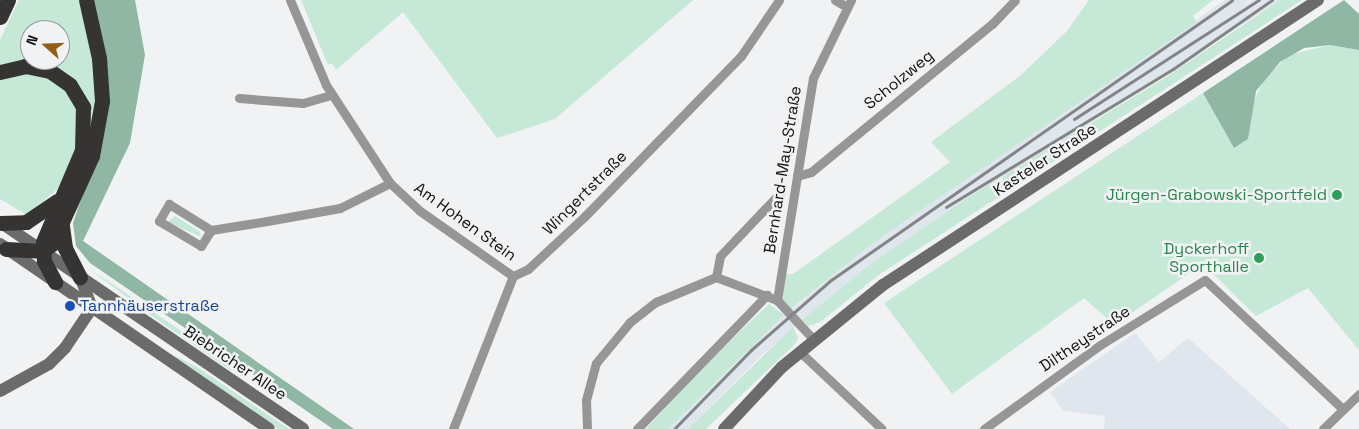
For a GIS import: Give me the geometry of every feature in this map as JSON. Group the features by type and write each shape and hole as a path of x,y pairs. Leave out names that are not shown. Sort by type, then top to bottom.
{"highway":[{"path":"0,17 8,0"},
{"path":"3,246 42,250 52,244 62,226 92,156 101,120 99,58 86,0"},
{"path":"0,72 38,67 61,77 78,96 86,120 85,134 42,250 55,282"},
{"path":"1,223 36,218 62,196"},
{"path":"62,226 65,248 80,277"}],"main road":[{"name":"Kasteler Straße","path":"724,429 814,340 902,271 1318,0"},
{"name":"Biebricher Allee","path":"1,223 303,429"},
{"path":"3,246 269,429"},
{"path":"80,277 92,308"},
{"path":"92,308 135,315"},
{"path":"0,391 58,357 92,308"}],"street":[{"name":"Am Hohen Stein","path":"290,0 331,95 390,183 420,212 513,276"},
{"name":"Wingertstraße","path":"513,276 528,270 584,217 741,56 779,0"},
{"path":"835,0 848,3"},
{"name":"Scholzweg","path":"798,176 811,172 992,24 1015,0"},
{"name":"Bernhard-May-Straße","path":"777,300 813,78 848,3"},
{"path":"239,98 303,103 331,95"},
{"path":"211,230 201,246 159,221 169,204 211,230 340,208 390,183"},
{"path":"716,277 720,256 781,192"},
{"path":"453,429 513,276"},
{"path":"587,429 588,386 603,353 656,302 716,277 777,300 814,340"},
{"name":"Diltheystraße","path":"984,429 1100,345 1205,280 1342,408"},
{"path":"637,429 767,295"},
{"path":"799,354 882,429"},
{"path":"1323,429 1342,408 1359,394"}],"shaded area":[{"path":"1225,0 1249,0 1241,7 1252,0 1280,0 872,263 764,353 688,429 668,429 784,315 873,243"},
{"path":"1135,333 1159,362 1188,338 1290,429 1104,429 1105,416 1063,411 1050,392"}],"green space":[{"path":"19,0 82,0 96,54 98,122 61,186 27,215 0,199 0,40"},
{"path":"92,0 135,0 145,55 130,143 83,241 354,429 333,429 90,263 76,246 73,223 105,128 108,89"},
{"path":"301,0 693,0 555,119 497,138 403,12 336,70 332,63 328,65"},
{"path":"1089,0 1213,0 1193,16 1197,22 873,243 788,311 777,300 781,274 793,274 950,162 931,142 1021,75 1067,31"},
{"path":"1280,0 1302,0 880,274 820,322 808,326 802,320 872,263 966,199 1168,76"},
{"path":"1344,0 1359,14 1359,50 1330,45 1304,48 1280,62 1256,91 1248,139 1234,148 1203,93"},
{"path":"1330,45 1359,50 1359,350 1308,288 1256,316 1203,264 1114,325 1084,298 952,394 884,303 1203,93 1234,148 1248,139 1252,104 1265,78 1289,55"},
{"path":"175,216 200,232 201,237 168,222"},
{"path":"89,269 238,370 230,370 159,321"},
{"path":"769,304 784,315 668,429 646,429 694,375"},
{"path":"793,327 798,338 795,344 706,429 688,429"},
{"path":"167,352 197,367 289,429 278,429"}],"railway":[{"path":"674,429 751,350 831,280 1232,0"},
{"path":"1074,119 1259,0"},
{"path":"946,207 1173,69 1272,0"}],"place":[{"name":"Jürgen-Grabowski-Sportfeld","path":"1337,195"},
{"name":"Dyckerhoff Sporthalle","path":"1259,258"},
{"name":"Tannhäuserstraße","path":"70,306"}]}
